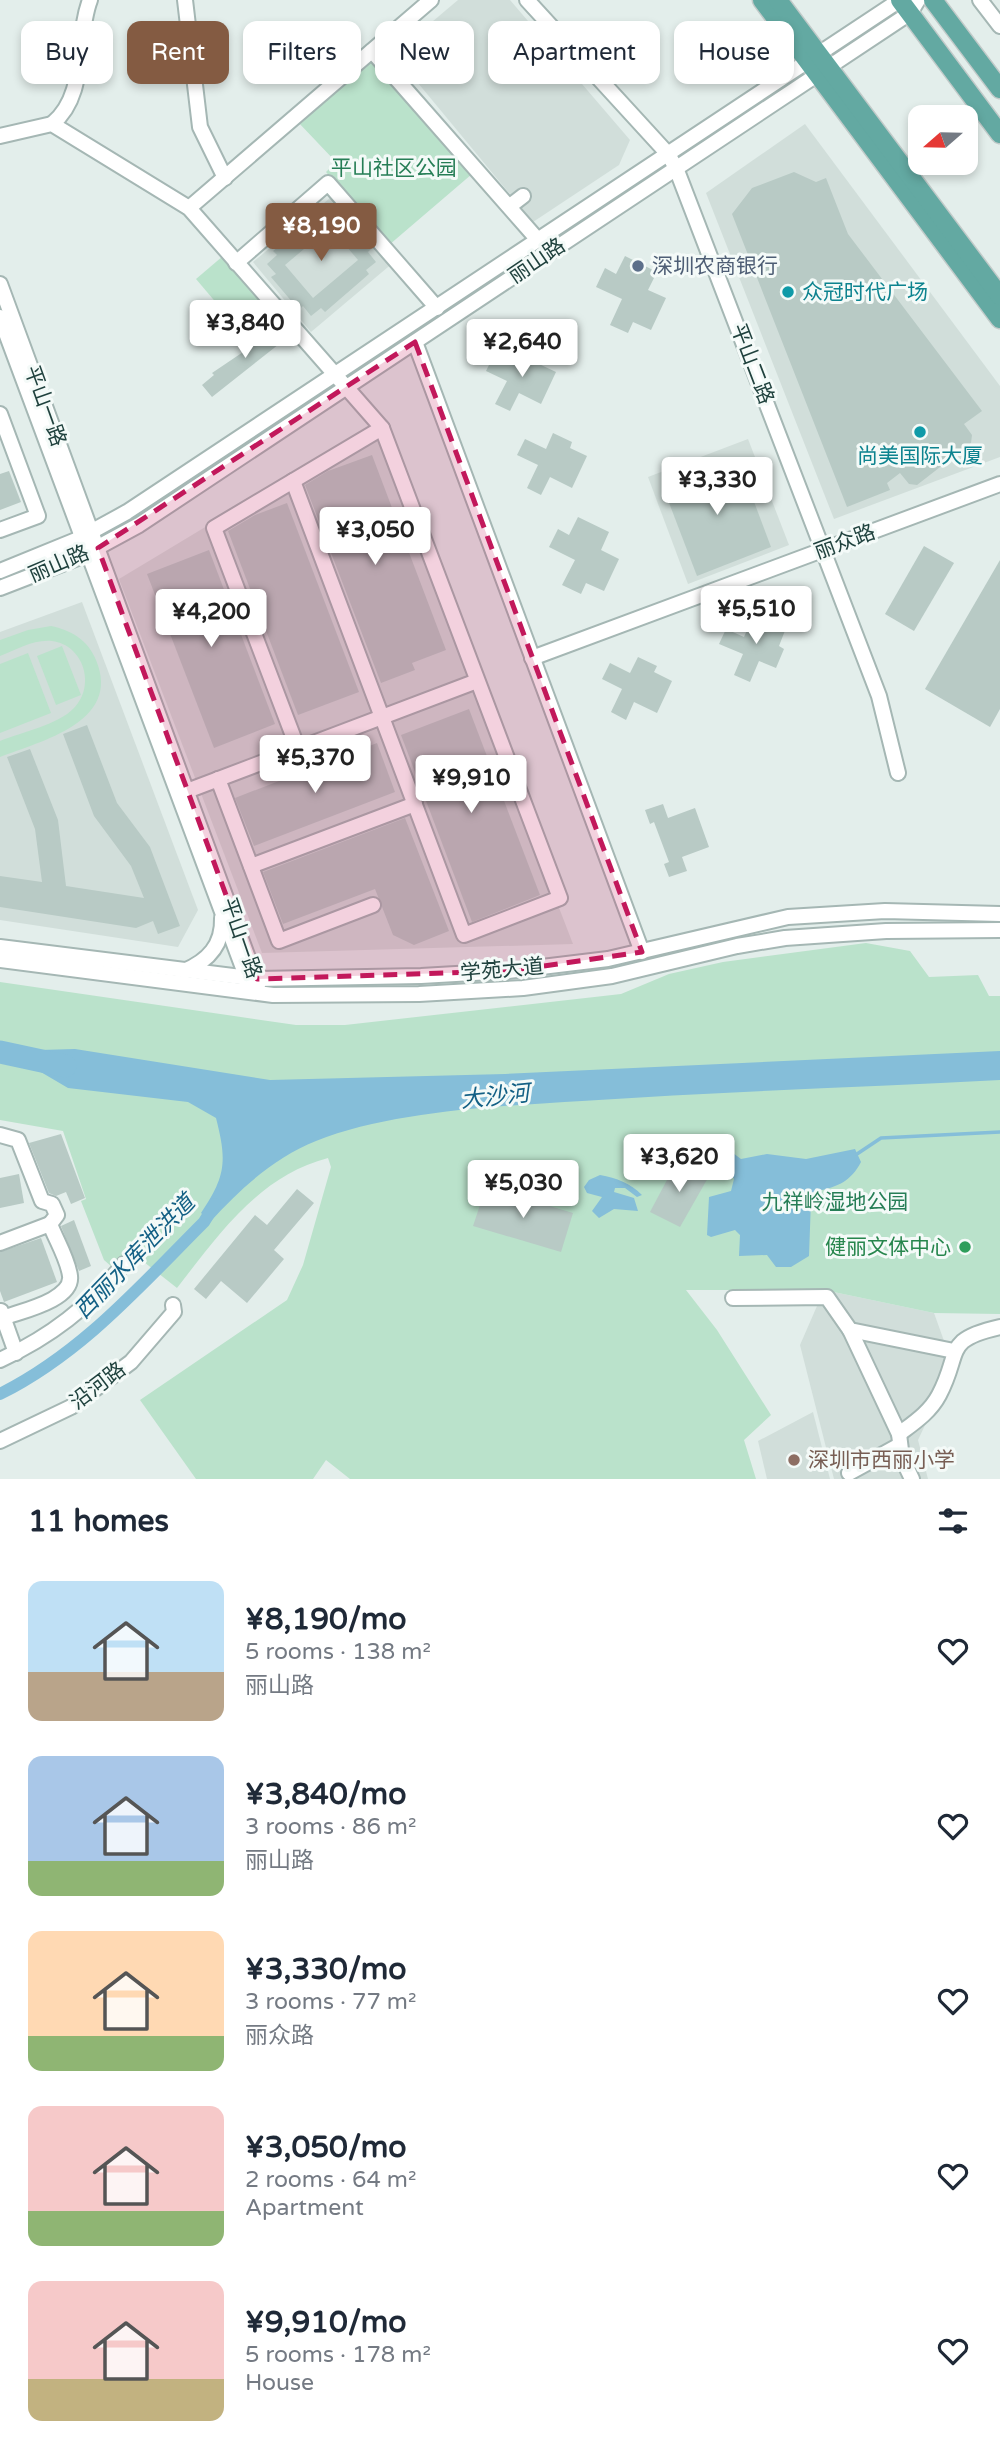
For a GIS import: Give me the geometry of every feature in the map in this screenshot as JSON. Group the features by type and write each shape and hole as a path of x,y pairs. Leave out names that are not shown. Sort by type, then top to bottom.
{"main road":[{"path":"762,0 817,65 1000,296"},
{"path":"778,0 817,65 1000,319"},
{"path":"933,0 1000,89"},
{"path":"909,4 1000,134"}],"street":[{"path":"0,136 52,124 65,113 75,80 85,13 90,0"},
{"path":"185,0 200,127 225,178"},
{"path":"189,208 431,0"},
{"name":"平山二路","path":"527,0 668,154 677,168 879,696 898,773"},
{"path":"980,0 1000,26"},
{"name":"丽山路","path":"0,571 87,535 668,154 817,65 909,4"},
{"path":"372,51 538,240"},
{"name":"丽山路","path":"0,588 93,551 139,525 677,168 817,65"},
{"path":"52,124 189,208 382,428 560,898 464,934 293,481"},
{"path":"236,263 328,183 436,307"},
{"path":"510,206 523,196"},
{"name":"平山一路","path":"0,284 12,349"},
{"name":"平山一路","path":"0,317 87,535 253,983"},
{"path":"415,342 642,952"},
{"path":"0,414 38,516 0,530"},
{"path":"298,749 214,528 382,428"},
{"name":"丽众路","path":"533,658 1000,484"},
{"path":"183,792 477,681"},
{"path":"218,779 279,941 373,905"},
{"name":"平山一路","path":"183,792 221,910 253,983"},
{"path":"251,866 415,804"},
{"path":"184,971 201,964 214,950 222,931 221,910"},
{"name":"学苑大道","path":"0,960 253,983 508,971 642,952 788,917 894,911 1000,914"},
{"name":"学苑大道","path":"0,947 184,971 253,983 295,995 419,994 523,988 636,972 713,951 785,938 886,931 1000,930"},
{"path":"0,1135 12,1137 22,1146 42,1200 52,1204 57,1215 50,1224 0,1242"},
{"path":"16,1353 2,1313 55,1299 69,1285 70,1276 50,1224"},
{"path":"0,1360 71,1319 124,1264"},
{"path":"733,1298 827,1297 850,1330 900,1439 902,1458 912,1479"},
{"name":"沿河路","path":"0,1441 71,1407 131,1362 174,1312 173,1305"},
{"path":"849,1473 900,1439 934,1404 945,1382 954,1351 967,1336 1000,1327"},
{"path":"850,1330 954,1351"}],"highlighted area":[{"path":"415,342 642,952 508,971 257,979 98,548"}],"shaded area":[{"path":"458,0 510,0 528,21 488,21 488,84 582,84 630,140 619,165 533,222 419,84 474,84 474,21 433,21"},
{"path":"805,124 1000,386 1000,457 834,519 706,193"},
{"path":"336,193 394,262 311,332 253,262"},
{"path":"373,426 573,944 262,953 119,579"},
{"path":"748,439 789,545 688,584 648,477"},
{"path":"82,602 198,910 178,947 0,920 0,632"},
{"path":"824,1290 934,1313 953,1366 918,1440 928,1479 834,1479 800,1345"},
{"name":"深圳市西丽小学","path":"813,1412 830,1479 767,1479 758,1441"}],"green space":[{"name":"平山社区公园","path":"371,58 375,63 375,84 394,84 472,174 389,245 326,172 336,162 298,122 341,84 361,84 361,67"},
{"path":"223,256 262,302 235,325 196,279"},
{"path":"51,626 78,637 93,653 101,681 98,699 88,714 73,726 55,736 0,757 0,741 59,719 81,699 85,678 83,668 79,658 63,644 39,642 0,656 0,640 28,630"},
{"path":"62,646 81,695 56,705 37,656"},
{"path":"28,653 51,713 0,733 0,664"},
{"name":"九祥岭湿地公园","path":"866,943 910,951 929,977 978,975 989,996 1000,996 1000,1314 934,1313 824,1290 686,1290 717,1330 771,1415 744,1440 756,1479 350,1479 326,1460 313,1479 196,1479 140,1400 287,1300 303,1265 331,1167 328,1158 281,1178 261,1193 225,1228 177,1288 130,1251 112,1267 104,1260 81,1201 86,1199 63,1131 0,1120 0,982 296,1025 345,1025 621,994 669,974 723,962"}],"water":[{"path":"75,1049 270,1080 505,1074 1000,1051 1000,1080 550,1103 412,1116 346,1131 301,1148 259,1175 211,1221 201,1213 215,1189 222,1168 222,1146 216,1118 188,1102 68,1088 34,1068 35,1054 40,1050"},
{"path":"855,1149 861,1162 853,1174 838,1185 817,1191 811,1200 809,1256 791,1267 776,1267 767,1255 739,1256 740,1235 735,1230 711,1237 707,1235 709,1197 731,1191 734,1179 721,1154 729,1150 741,1159 767,1154 806,1159"},
{"path":"600,1175 623,1182 642,1195 637,1197 625,1188 615,1188 614,1192 634,1198 638,1211 614,1209 599,1218 592,1211 602,1197 587,1193 584,1187 589,1180"}],"building":[{"path":"794,172 816,182 826,178 848,234 982,411 964,424 972,435 971,443 917,485 909,484 900,473 887,483 890,490 847,507 732,214 752,188"},
{"path":"332,209 340,219 344,216 372,248 368,252 376,262 366,270 369,274 325,312 321,308 311,316 303,306 299,310 271,277 276,274 267,264 277,255 273,251 319,213 322,217","holes":["330,227 358,260 313,298 285,265"]},
{"path":"625,256 657,272 648,290 666,298 651,330 633,322 628,333 610,325 622,299 596,287 605,268 616,274"},
{"path":"278,325 288,337 212,397 202,385 214,375 212,373 252,346 250,343 265,331 267,334"},
{"path":"522,349 541,358 539,364 556,372 541,404 519,393 510,411 495,404 507,381 486,371 494,355 514,365"},
{"path":"553,433 572,442 570,448 587,456 572,488 550,477 541,495 527,488 538,465 517,455 525,439 546,449"},
{"path":"372,455 446,650 412,663 415,670 381,683 305,485 328,471"},
{"path":"738,459 771,547 697,576 663,487"},
{"path":"9,471 21,502 0,510 0,474"},
{"path":"287,503 359,692 298,715 228,531 255,515"},
{"path":"578,517 609,532 601,550 619,559 604,591 586,583 581,594 562,585 575,560 549,547 558,529 569,535"},
{"path":"924,546 954,563 914,631 885,614"},
{"path":"209,550 275,724 214,748 147,574"},
{"path":"1000,560 1000,709 990,727 925,689"},
{"path":"754,614 786,628 779,646 784,649 776,668 759,661 750,682 734,675 743,654 719,644 726,629 744,637"},
{"path":"638,657 657,666 654,672 672,681 657,713 634,702 626,720 611,712 622,689 602,679 610,663 630,673"},
{"path":"469,709 540,895 472,922 401,735"},
{"path":"87,725 117,803 150,847 180,926 158,934 153,921 136,928 0,907 0,876 42,882 35,829 7,757 30,749 58,820 66,886 144,898 131,866 94,816 63,734"},
{"path":"377,743 395,792 254,846 235,798"},
{"path":"663,804 668,818 695,808 709,847 682,857 687,871 669,877 664,864 669,862 654,822 650,824 645,810"},
{"path":"405,818 449,931 414,945 393,935 375,889 283,924 263,872"},
{"path":"61,1134 85,1198 71,1204 66,1192 56,1196 49,1193 29,1143"},
{"path":"676,1163 709,1176 680,1227 650,1212"},
{"path":"19,1174 24,1203 0,1208 0,1178"},
{"path":"486,1187 573,1213 561,1252 473,1226"},
{"path":"297,1189 314,1203 274,1250 284,1259 247,1303 221,1281 206,1299 194,1289 255,1215 267,1225"},
{"path":"74,1220 91,1266 79,1271 61,1226"},
{"path":"41,1238 57,1282 4,1302 0,1291 0,1252"}],"waterway":[{"name":"大沙河","path":"0,1052 65,1066"},
{"path":"857,1154 881,1138 1000,1132"},
{"name":"西丽水库泄洪道","path":"0,1394 57,1359 109,1317 204,1222 215,1204"}],"place":[{"name":"深圳农商银行","path":"638,266"},
{"name":"众冠时代广场","path":"788,292"},
{"name":"尚美国际大厦","path":"920,432"},
{"name":"健丽文体中心","path":"965,1247"},
{"name":"深圳市西丽小学","path":"794,1460"}]}
